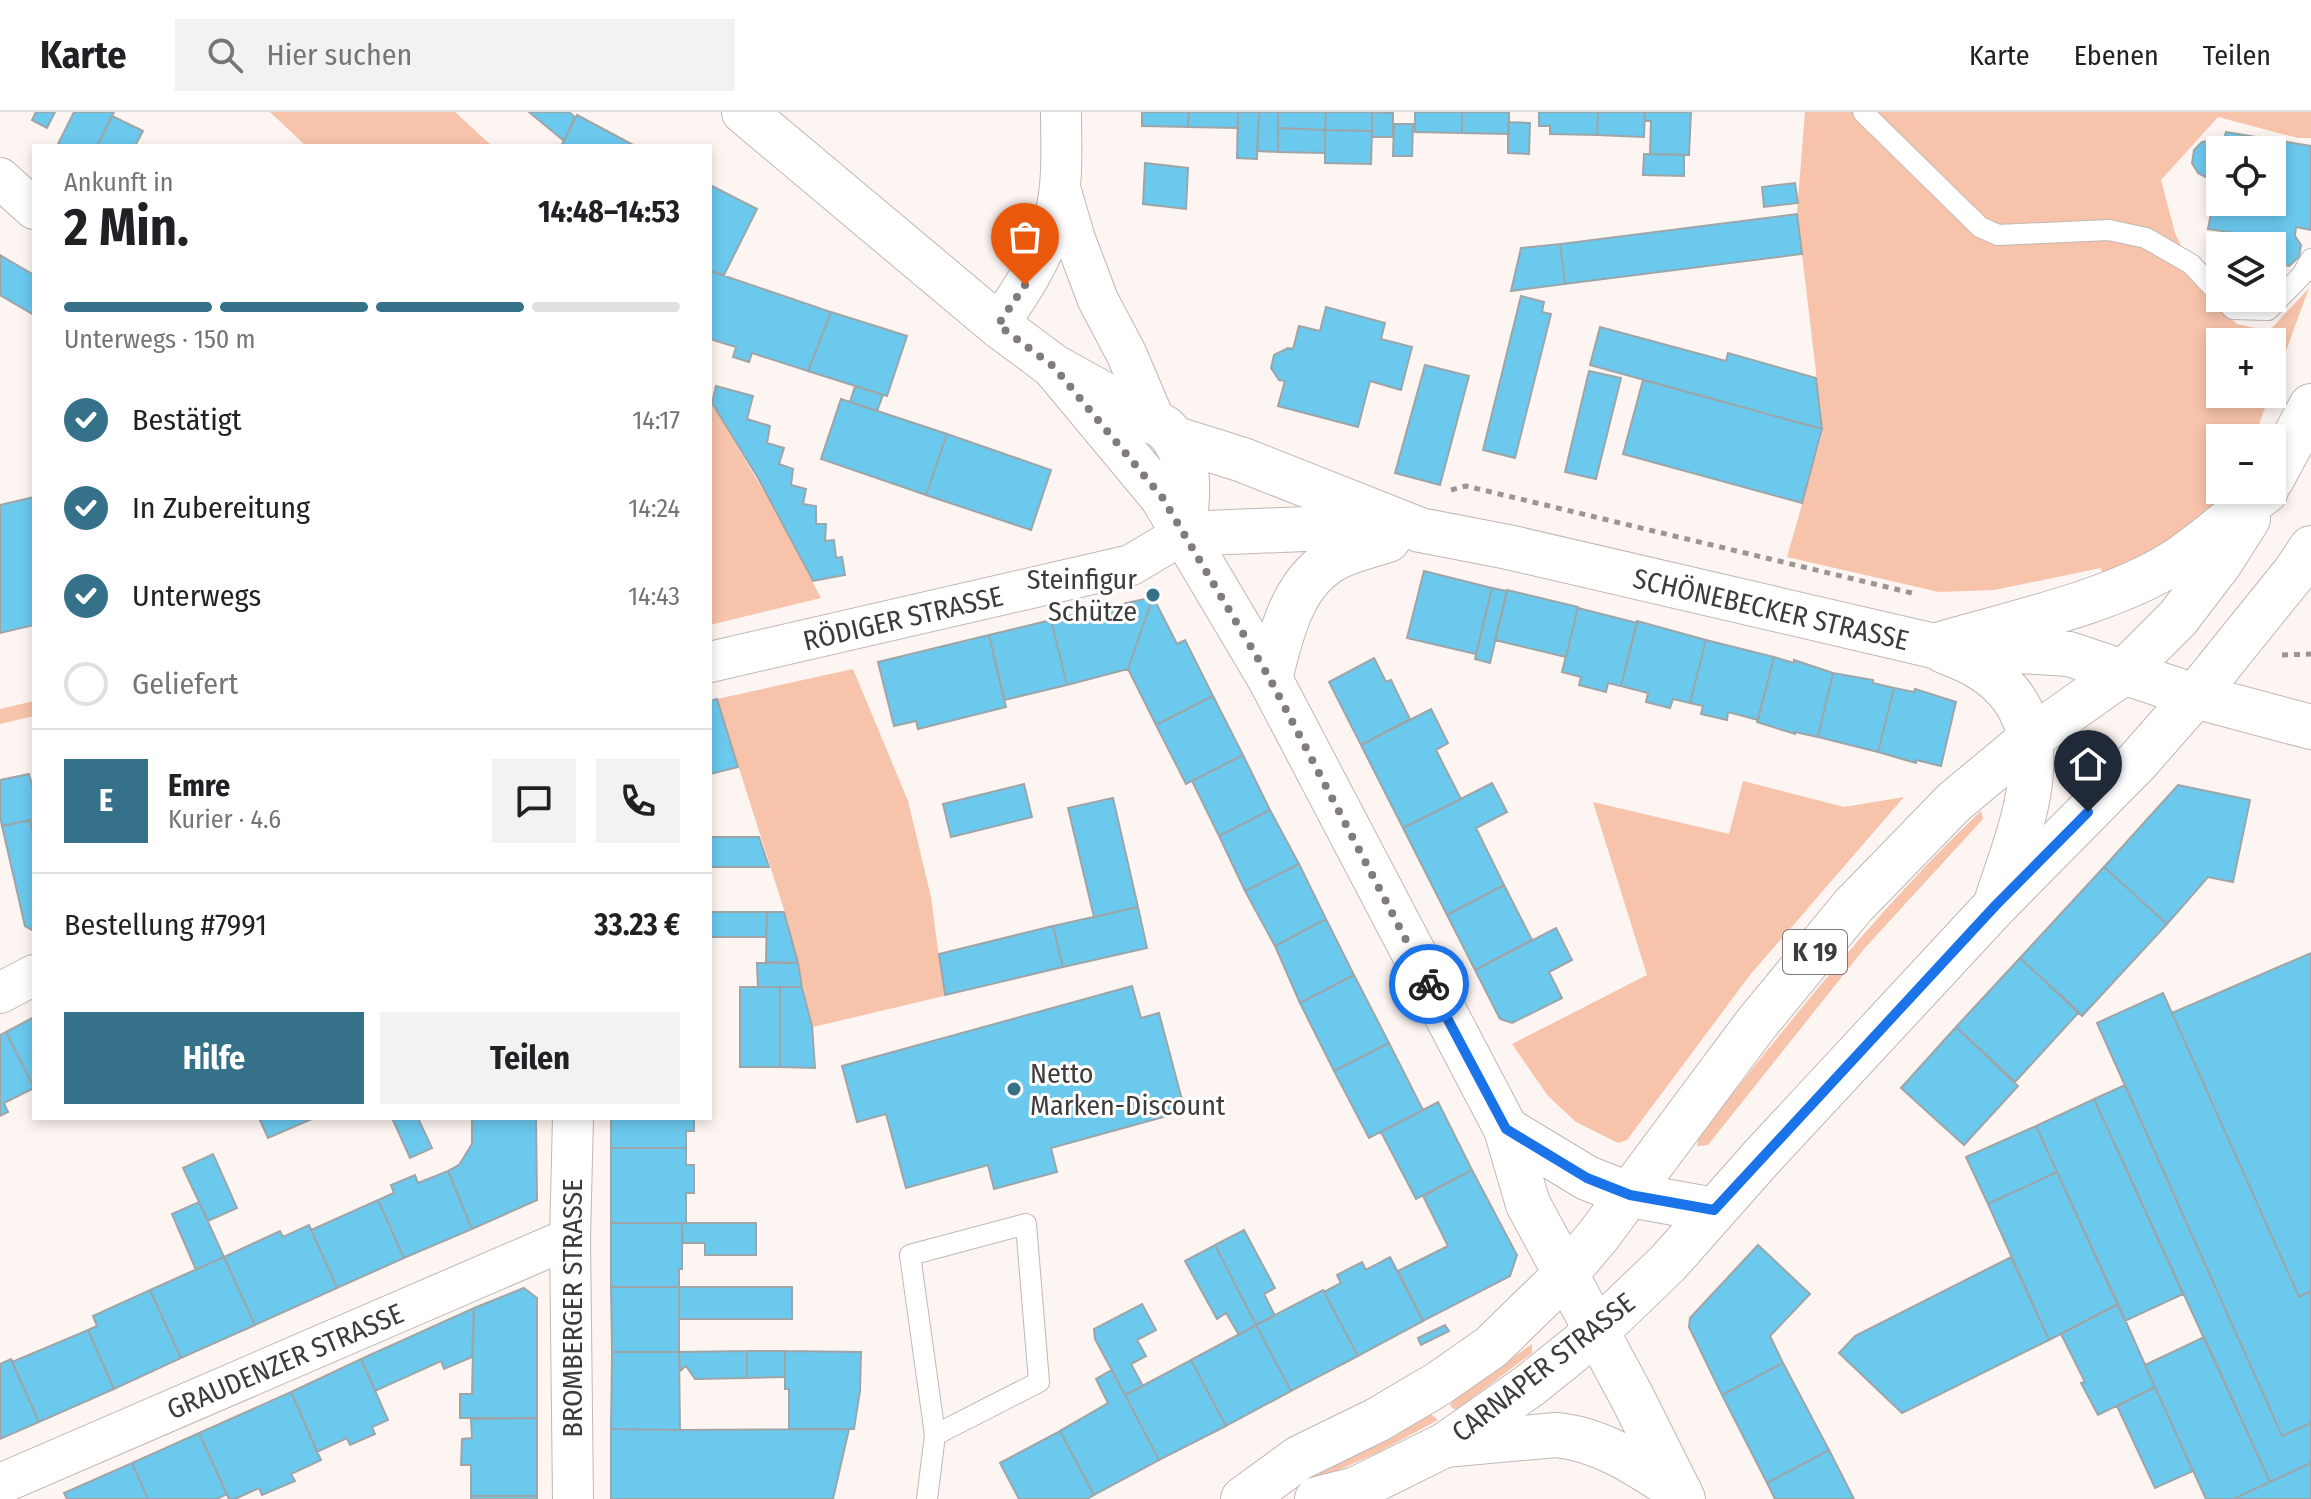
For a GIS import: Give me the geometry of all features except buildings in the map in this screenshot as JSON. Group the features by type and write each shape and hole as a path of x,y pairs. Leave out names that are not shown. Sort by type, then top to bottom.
{"main road":[{"path":"744,112 998,325 1053,366 1165,430 1243,460 1429,512"},
{"path":"1053,366 1162,497 1270,679 1506,1129 1528,1204 1632,1397 1681,1496"},
{"path":"2286,453 2311,406"},
{"path":"1165,430 1185,464 1188,493 1183,534"},
{"path":"1934,646 2084,602 2137,581 2173,563 2248,504"},
{"name":"CARNAPER STRASSE","path":"1243,1499 1299,1458 1377,1420 1438,1384 1491,1347 1565,1275 1630,1195 1756,1024 1853,906 1954,802 2031,738 2123,673 2178,618 2220,563 2257,504"},
{"path":"1183,534 1305,529 1429,512"},
{"path":"1270,679 1280,640 1297,598 1320,569 1429,512"},
{"name":"SCHÖNEBECKER STRASSE","path":"1429,512 1508,547 1934,646 2069,654 2195,696 2311,727"},
{"name":"CARNAPER STRASSE","path":"1317,1499 1356,1489 1445,1445 1529,1386 1596,1332 1668,1263 1995,906 2138,761 2195,696 2311,548"},
{"path":"1934,646 1978,666 1999,683 2023,715 2031,738 2033,761 2023,818 1995,906"},
{"path":"1506,1129 1587,1178 1630,1195 1714,1210"},
{"path":"1445,1445 1569,1436 1637,1464 1681,1496"}],"street":[{"path":"998,325 1025,285 1044,249 1054,220 1060,188 1061,112"},
{"path":"0,178 32,207"},
{"path":"1060,188 1098,300 1165,430"},
{"name":"RÖDIGER STRASSE","path":"720,660 1131,565 1183,534"},
{"path":"0,993 32,976"},
{"name":"BROMBERGER STRASSE","path":"573,1120 570,1238 573,1499"},
{"name":"GRAUDENZER STRASSE","path":"0,1484 570,1238"}],"lane":[{"path":"1863,112 1980,227 1998,235 2109,230 2146,238 2191,264 2206,280"},
{"path":"2286,291 2302,275 2311,259"},
{"path":"927,1499 935,1435 910,1255 1026,1224 1039,1382 935,1435"}],"path":[{"path":"1429,512 1466,486 1925,596"}],"shaded area":[{"path":"270,112 455,112 490,144 304,144"},
{"path":"1805,112 2311,112 2311,138 2298,138 2218,117 2161,180 2175,233 2206,296 2206,312 2224,312 2237,324 2255,328 2206,328 2206,408 2265,408 2259,424 2206,424 2206,504 2213,504 2152,556 2104,580 2101,568 1994,590 1939,592 1787,557 1823,431 1797,212"},
{"path":"2309,288 2286,351 2286,328 2272,328"},
{"path":"712,404 767,497 821,598 712,625"},
{"path":"853,669 908,801 931,897 944,996 813,1027 788,922 717,699"},
{"path":"32,701 32,716 0,724 0,709"},
{"path":"1743,781 1844,807 1904,797 1750,975 1627,1140 1618,1143 1576,1122 1548,1096 1512,1044 1647,975 1593,802 1729,834"},
{"path":"1981,811 1983,819 1864,949 1708,1145 1697,1146 1699,1135 1835,968 1906,887"},
{"path":"1532,1344 1532,1353 1456,1410 1450,1406 1454,1398"},
{"path":"1431,1414 1438,1420 1377,1453 1298,1488 1297,1481 1369,1449"}],"way so far":[{"path":"1025,285 998,325 1053,366 1162,497 1270,679 1429,984"}],"place":[{"name":"Steinfigur Schütze","path":"1153,595"},
{"name":"Netto Marken-Discount","path":"1014,1089"}],"route":[{"path":"1429,984 1506,1129 1587,1178 1630,1195 1714,1210 1995,906 2088,812"}]}
